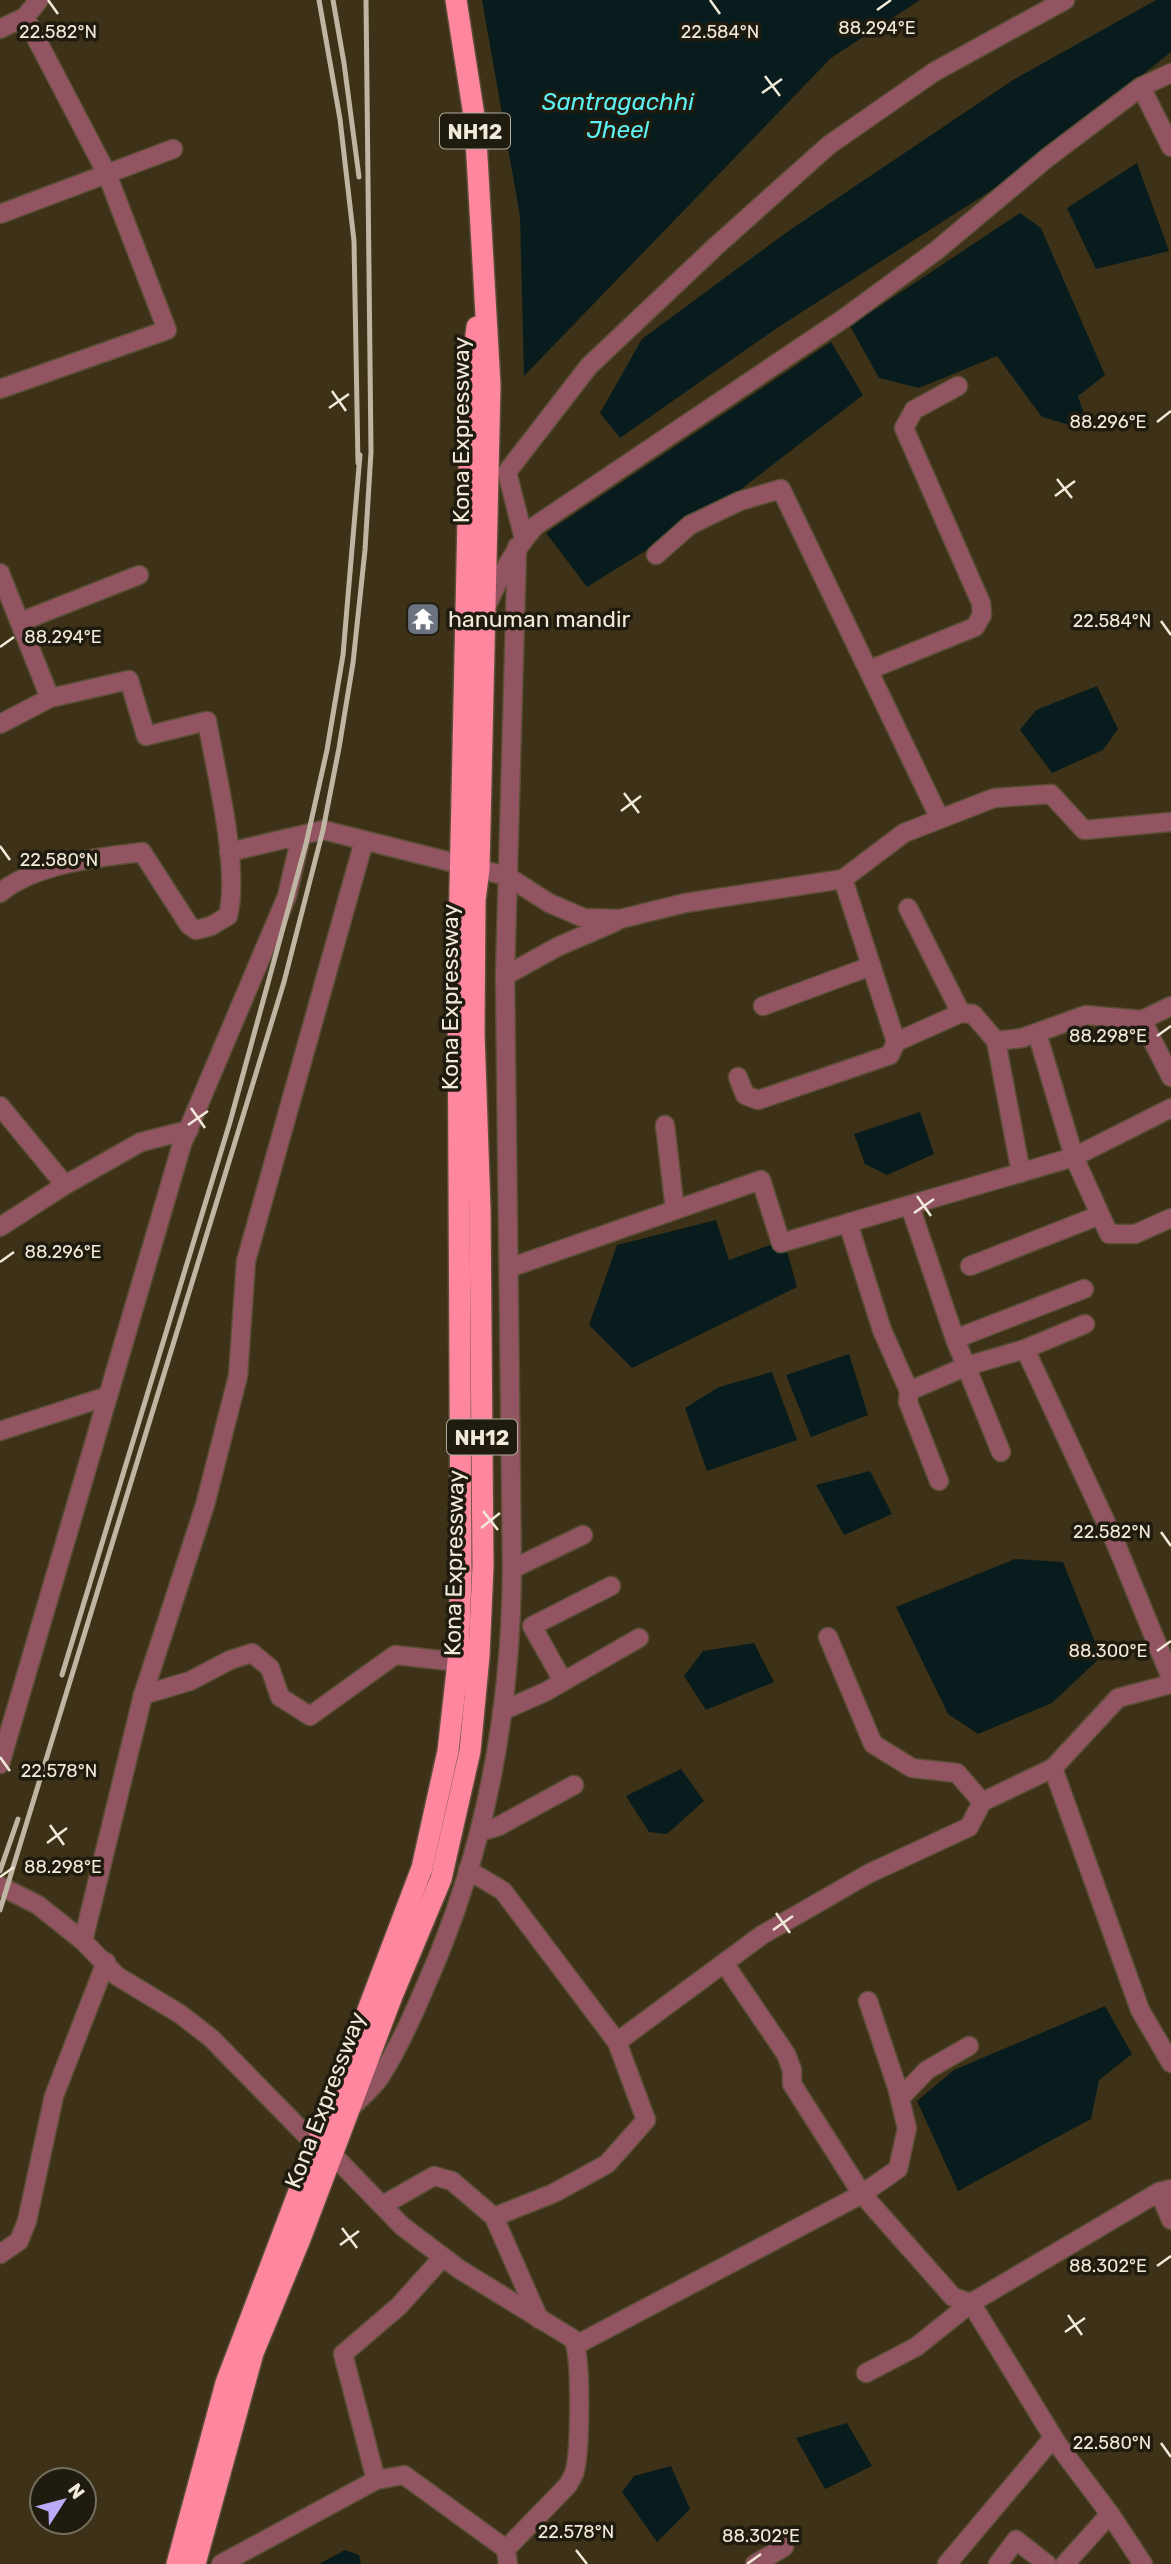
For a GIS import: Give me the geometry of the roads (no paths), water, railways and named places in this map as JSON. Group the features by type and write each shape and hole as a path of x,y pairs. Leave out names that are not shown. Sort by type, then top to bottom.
{"highway":[{"name":"Kona Expressway","path":"195,2564 253,2353 422,1868 448,1751 458,1662 461,1575 458,981 469,867 486,607 490,386 475,122 456,0"},
{"name":"Kona Expressway","path":"177,2564 226,2383 325,2149 349,2110 441,1879 470,1751 479,1656 483,1566 481,1209 474,1033 475,900 469,867 471,377 483,264"}],"street":[{"path":"0,29 25,17 39,0"},
{"path":"349,2110 379,2079 406,2031 442,1949 468,1870 495,1769 512,1612 505,976 521,543 507,472 589,366 715,247 829,145 934,72 1065,0"},
{"path":"0,389 167,331 107,174 25,17"},
{"path":"486,607 500,573 535,526 846,317 937,250 1048,158 1140,87 1171,73"},
{"path":"1140,87 1171,147"},
{"path":"0,214 173,149"},
{"path":"869,670 975,626 982,615 981,603 904,428 914,410 958,386"},
{"path":"656,555 690,525 740,501 781,489 940,819"},
{"path":"0,573 50,698"},
{"path":"20,622 139,575"},
{"path":"0,724 50,698 129,680 146,736 207,721 229,852 232,899 228,916 211,926 196,930 189,925 142,852 85,858 12,882 0,893"},
{"path":"505,976 557,947 620,919 685,903 843,879 904,833 994,798 1051,794 1084,830 1171,822"},
{"path":"229,852 323,830 507,876 549,903 584,918 620,919"},
{"path":"0,1764 182,1144 287,896 301,836"},
{"path":"83,1941 143,1695 205,1505 238,1376 246,1261 364,841"},
{"path":"843,879 896,1042"},
{"path":"908,908 961,1013"},
{"path":"763,1006 871,966"},
{"path":"996,1041 1022,1038 1086,1015 1142,1020 1171,1006"},
{"path":"738,1077 745,1095 758,1100 890,1055 896,1042 961,1013 973,1014 996,1041 1021,1173"},
{"path":"1142,1020 1171,1077"},
{"path":"1037,1033 1074,1157 1109,1234 1135,1234 1171,1218"},
{"path":"0,1106 65,1185"},
{"path":"509,1268 761,1180 781,1243 1074,1157 1171,1108"},
{"path":"665,1125 675,1210"},
{"path":"0,1227 65,1185 141,1143 190,1130"},
{"path":"910,1206 955,1339 1001,1452"},
{"path":"970,1266 1100,1215"},
{"path":"848,1223 882,1330 909,1391 908,1402 939,1481"},
{"path":"955,1339 1084,1289"},
{"path":"909,1391 967,1366 1025,1349 1086,1324"},
{"path":"1025,1349 1116,1544 1171,1678"},
{"path":"0,1431 108,1396"},
{"path":"512,1569 583,1535"},
{"path":"563,1681 532,1626 611,1586"},
{"path":"828,1637 873,1744 912,1768 957,1773 982,1802"},
{"path":"502,1711 563,1681 639,1638"},
{"path":"143,1695 190,1681 230,1660 252,1653 270,1668 280,1697 310,1716 395,1655 458,1662"},
{"path":"617,2042 762,1935 868,1874 969,1827 982,1802 1053,1768 1118,1698 1171,1684"},
{"path":"1053,1768 1140,2010 1171,2063"},
{"path":"480,1832 499,1826 574,1785"},
{"path":"468,1870 503,1891 617,2042 646,2120 607,2164 554,2193 494,2217"},
{"path":"0,1886 37,1905 83,1941 117,1976 180,2014 211,2038 402,2226 443,2257 573,2339 576,2345 578,2448 574,2473 568,2485 507,2556 404,2475 376,2480 221,2564"},
{"path":"0,2254 19,2241 27,2221 54,2096 106,1962"},
{"path":"723,1963 786,2054 792,2070 792,2084 862,2194 953,2297 971,2304 1053,2438 1110,2514 1143,2564"},
{"path":"576,2345 862,2194 898,2169 907,2127 868,2001"},
{"path":"900,2098 927,2070 969,2046"},
{"path":"383,2205 434,2176 452,2181 494,2217 540,2319"},
{"path":"866,2373 916,2347 971,2304 1165,2191 1171,2220"},
{"path":"376,2480 343,2354 399,2306 443,2257"},
{"path":"947,2564 1053,2438"},
{"path":"1065,2564 1110,2514"},
{"path":"998,2564 1016,2540 1047,2564"},
{"path":"755,2564 784,2547"}],"water":[{"name":"Santragachhi Jheel","path":"482,0 920,0 831,58 524,376 520,216"},
{"path":"1156,0 1171,0 1171,52 1023,170 777,328 620,438 600,413 642,339 787,232 1013,80"},
{"path":"1137,163 1169,251 1096,269 1067,208"},
{"path":"1020,213 1041,228 1105,375 1078,396 1085,418 1066,424 1042,417 997,356 919,388 879,378 850,326"},
{"path":"831,342 863,395 727,500 587,587 546,533"},
{"path":"1097,686 1118,729 1103,750 1052,773 1020,730 1036,710"},
{"path":"920,1112 934,1154 887,1175 865,1164 854,1134"},
{"path":"716,1220 729,1260 784,1240 797,1287 632,1368 589,1325 617,1245"},
{"path":"849,1354 868,1415 811,1437 786,1375"},
{"path":"772,1372 797,1440 707,1471 685,1408 719,1387"},
{"path":"870,1471 892,1514 844,1535 816,1485"},
{"path":"1015,1559 1063,1562 1101,1657 1052,1703 978,1734 948,1714 896,1607"},
{"path":"754,1643 774,1682 706,1710 684,1676 703,1651"},
{"path":"681,1769 704,1801 667,1834 649,1832 626,1796"},
{"path":"1105,2006 1132,2054 1099,2080 1091,2119 958,2191 917,2101 954,2070"},
{"path":"847,2423 872,2466 825,2489 796,2438"},
{"path":"671,2466 690,2509 657,2542 622,2492 634,2476"},
{"path":"345,2550 359,2555 361,2564 319,2564"}],"railway":[{"path":"319,0 340,119 354,241 358,463"},
{"path":"333,0 359,177"},
{"path":"0,1910 284,982 323,830 339,748 353,663 365,550 371,452 366,0"},
{"path":"62,1675 230,1122 306,844 327,750 343,655 360,455"},
{"path":"0,1871 18,1819"}],"place":[{"name":"hanuman mandir","path":"423,619"}]}
